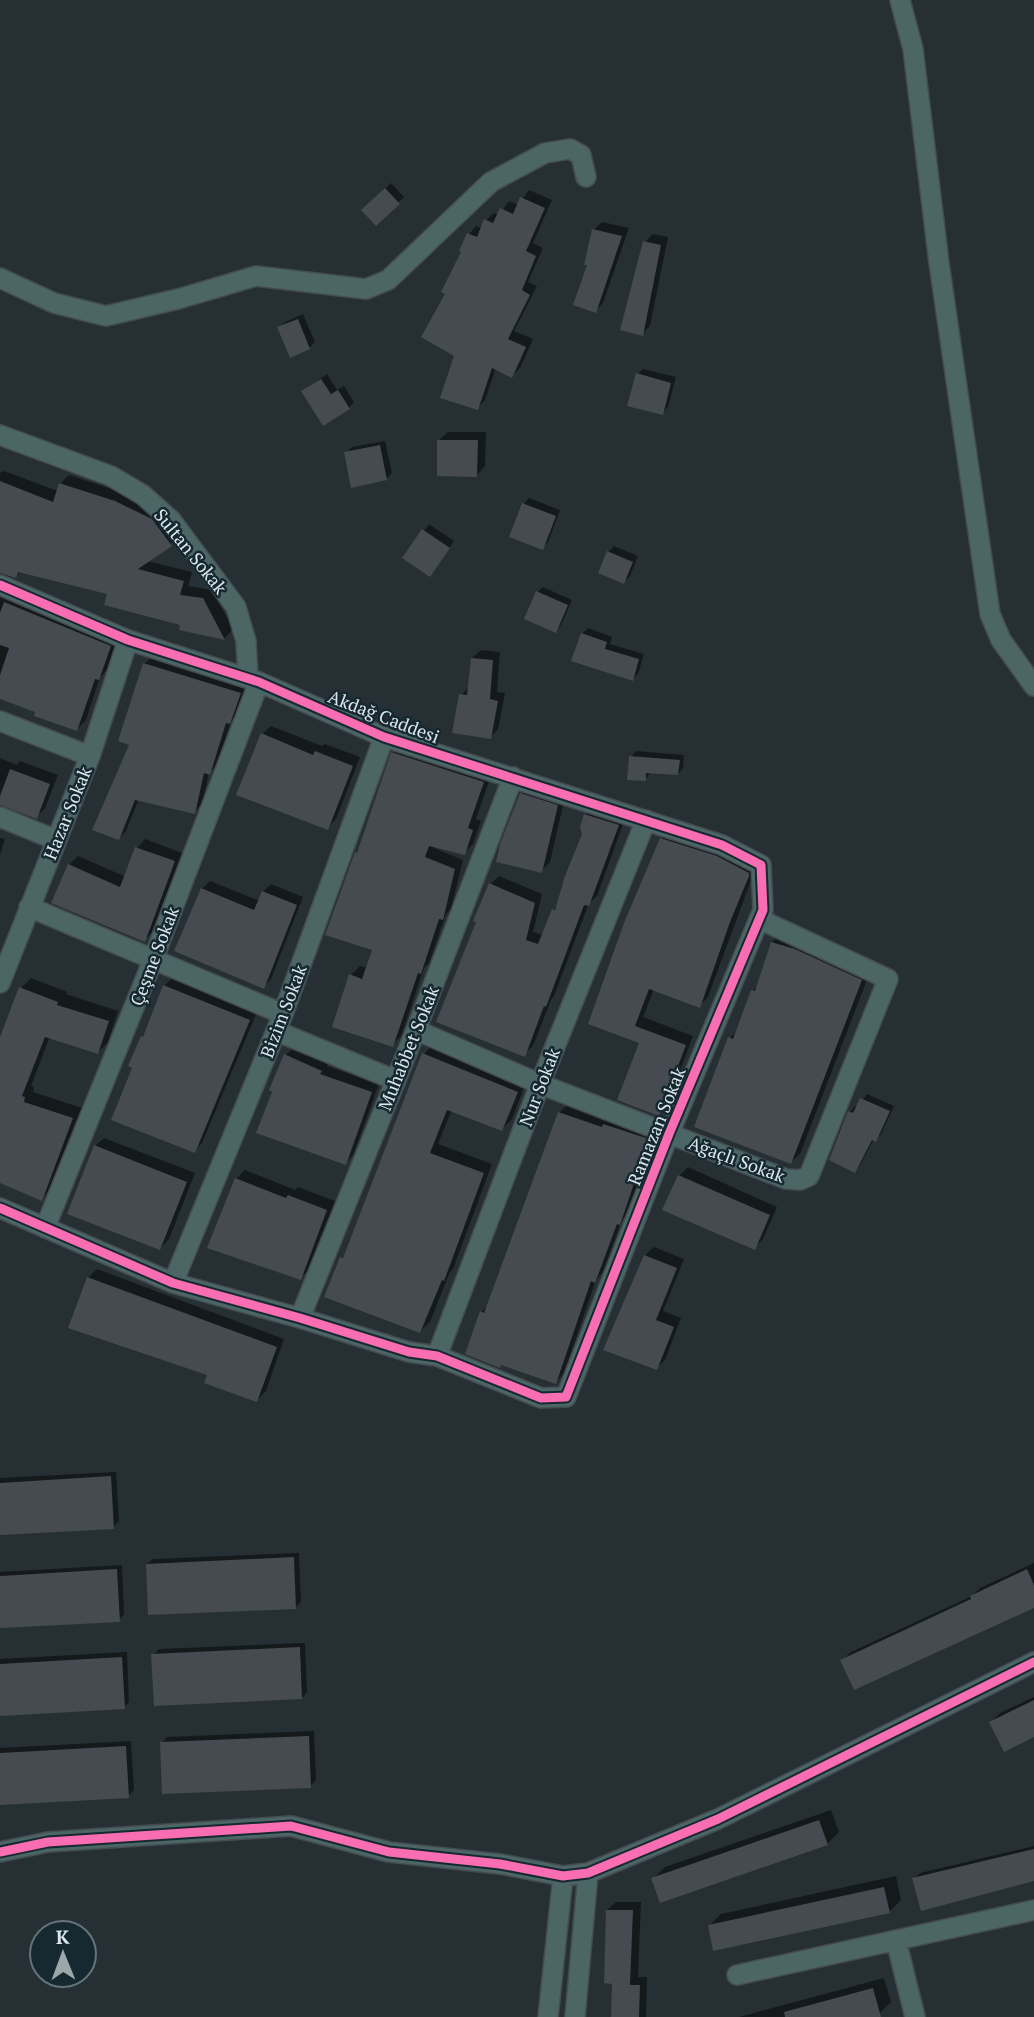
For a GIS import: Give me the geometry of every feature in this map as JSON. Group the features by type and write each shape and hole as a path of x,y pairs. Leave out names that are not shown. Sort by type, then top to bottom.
{"street":[{"path":"900,0 913,49 939,263 990,614 1001,640 1034,686"},
{"path":"0,278 54,303 106,316 178,299 256,276 366,289 388,280 491,181 545,153 570,149 581,155 586,177"},
{"name":"Sultan Sokak","path":"0,435 111,476 143,495 171,520 236,607 254,680"},
{"name":"Akdağ Caddesi","path":"0,585 128,640 254,680 384,737 722,845 761,865"},
{"name":"Hazar Sokak","path":"0,984 90,756 128,640"},
{"name":"Çeşme Sokak","path":"45,1228 153,960 254,680"},
{"path":"0,721 90,756"},
{"name":"Bizim Sokak","path":"173,1283 279,1022 384,737"},
{"name":"Muhabbet Sokak","path":"300,1318 416,1030 513,777"},
{"path":"0,817 56,840"},
{"name":"Nur Sokak","path":"437,1356 540,1084 646,820"},
{"name":"Ramazan Sokak","path":"437,1356 541,1398 566,1397 669,1134 763,911 761,865"},
{"path":"29,907 153,960 396,1080"},
{"name":"Ağaçlı Sokak","path":"416,1030 540,1084 786,1179 800,1180 809,1176 888,979 759,919"},
{"path":"0,1208 173,1283 409,1352 437,1356"},
{"path":"0,1852 48,1842 291,1826 389,1852 500,1864 563,1876 588,1872 718,1819 1034,1662"},
{"path":"575,2017 588,1872"},
{"path":"548,2017 563,1876"},
{"path":"737,1975 1034,1910"},
{"path":"896,1940 915,2017"}],"building":[{"path":"385,188 400,204 376,226 361,210"},
{"path":"520,197 545,208 526,251 536,256 522,290 530,295 508,339 526,347 512,378 492,368 478,410 440,398 454,356 421,337 445,294 441,292 461,252 459,251 467,233 477,237 484,219 493,223 500,208 513,214"},
{"path":"592,229 622,236 596,313 573,305 587,265 584,265"},
{"path":"643,241 661,245 643,336 620,330"},
{"path":"298,319 310,349 290,358 277,327"},
{"path":"636,373 671,383 663,415 627,406"},
{"path":"321,379 331,394 338,390 350,409 323,426 301,391"},
{"path":"437,440 478,440 477,477 437,476"},
{"path":"380,445 387,480 351,488 344,452"},
{"path":"0,481 53,502 59,483 115,501 152,519 172,546 138,569 184,581 180,595 203,598 225,640 179,630 180,625 104,605 107,594 18,572 16,578 0,573"},
{"path":"522,503 556,516 543,550 509,537"},
{"path":"422,529 450,548 430,577 402,558"},
{"path":"607,551 633,562 624,584 598,573"},
{"path":"536,591 568,605 556,633 524,619"},
{"path":"4,602 111,646 99,680 95,679 77,731 34,716 35,712 0,699 0,675 9,648 0,645 0,613"},
{"path":"581,633 607,642 605,649 639,659 633,681 571,661"},
{"path":"471,658 493,660 490,699 498,701 491,739 452,733 459,694 467,695"},
{"path":"143,663 241,693 230,724 226,723 210,775 204,773 195,814 135,800 119,840 92,830 129,745 118,741"},
{"path":"261,733 313,755 315,751 353,766 328,830 236,795"},
{"path":"391,752 484,782 468,828 473,830 465,855 429,846 425,857 455,869 443,920 439,919 393,1047 332,1027 349,974 362,979 372,950 325,935 355,852 357,853"},
{"path":"629,756 680,760 678,775 646,773 646,781 627,780"},
{"path":"10,769 50,784 37,819 0,805 0,796"},
{"path":"520,793 558,805 542,873 496,862 500,844"},
{"path":"584,814 619,825 589,906 584,905 525,1057 436,1022 489,883 535,903 526,940 538,944 552,909 555,910 582,834 580,827"},
{"path":"660,838 717,856 749,873 749,876 700,1008 649,989 635,1026 686,1045 659,1116 617,1100 639,1043 588,1024 624,923"},
{"path":"135,847 175,861 145,942 51,903 68,864 120,887"},
{"path":"201,888 254,910 262,891 297,905 264,989 174,951"},
{"path":"771,942 795,949 862,980 791,1164 694,1127 728,1037 733,1039 751,990 755,991"},
{"path":"163,985 250,1020 195,1153 111,1120 132,1068 128,1066 141,1036 143,1037"},
{"path":"19,987 58,1002 57,1005 109,1021 98,1054 45,1037 22,1096 25,1097 24,1102 73,1118 42,1201 0,1183 0,1037"},
{"path":"422,1053 518,1092 502,1131 447,1110 430,1153 484,1173 444,1281 442,1280 420,1333 324,1297 340,1257 343,1258"},
{"path":"284,1054 322,1071 320,1074 372,1092 346,1165 256,1133 272,1092 269,1090"},
{"path":"860,1098 890,1111 876,1142 872,1140 855,1173 829,1160 848,1111 853,1113"},
{"path":"558,1112 649,1139 620,1225 617,1224 595,1283 591,1281 556,1384 501,1365 500,1368 465,1354 480,1311 484,1313"},
{"path":"94,1145 187,1182 160,1250 67,1214"},
{"path":"678,1175 770,1215 755,1250 662,1210"},
{"path":"235,1178 286,1198 288,1195 327,1210 301,1280 207,1248"},
{"path":"644,1255 677,1268 656,1320 674,1327 657,1370 603,1350"},
{"path":"87,1277 277,1347 257,1402 204,1383 207,1375 68,1328"},
{"path":"111,1476 114,1529 0,1535 0,1483"},
{"path":"294,1557 296,1609 148,1615 146,1564"},
{"path":"117,1569 120,1622 0,1628 0,1576"},
{"path":"1027,1569 1034,1585 1034,1608 854,1690 840,1660 971,1599 970,1596"},
{"path":"300,1647 302,1699 154,1706 151,1654"},
{"path":"122,1657 125,1709 0,1716 0,1664"},
{"path":"1034,1700 1034,1737 1004,1752 989,1722"},
{"path":"309,1736 311,1788 162,1794 160,1742"},
{"path":"126,1746 129,1798 0,1805 0,1753"},
{"path":"819,1820 828,1845 660,1903 651,1878"},
{"path":"1034,1849 1034,1881 921,1911 912,1878"},
{"path":"884,1887 890,1913 713,1951 708,1925"},
{"path":"606,1910 633,1910 630,1985 640,1985 639,2017 611,2017 612,1984 604,1983"},
{"path":"873,1988 881,2017 785,2017 784,2012"}],"cycle path":[{"path":"0,585 128,640 259,682 384,737 722,845 761,865 763,910 669,1134 566,1397 541,1398 437,1356 409,1352 173,1283 0,1208"},
{"path":"0,1852 48,1842 291,1826 389,1852 500,1864 563,1876 588,1873 718,1819 1034,1662"}]}
